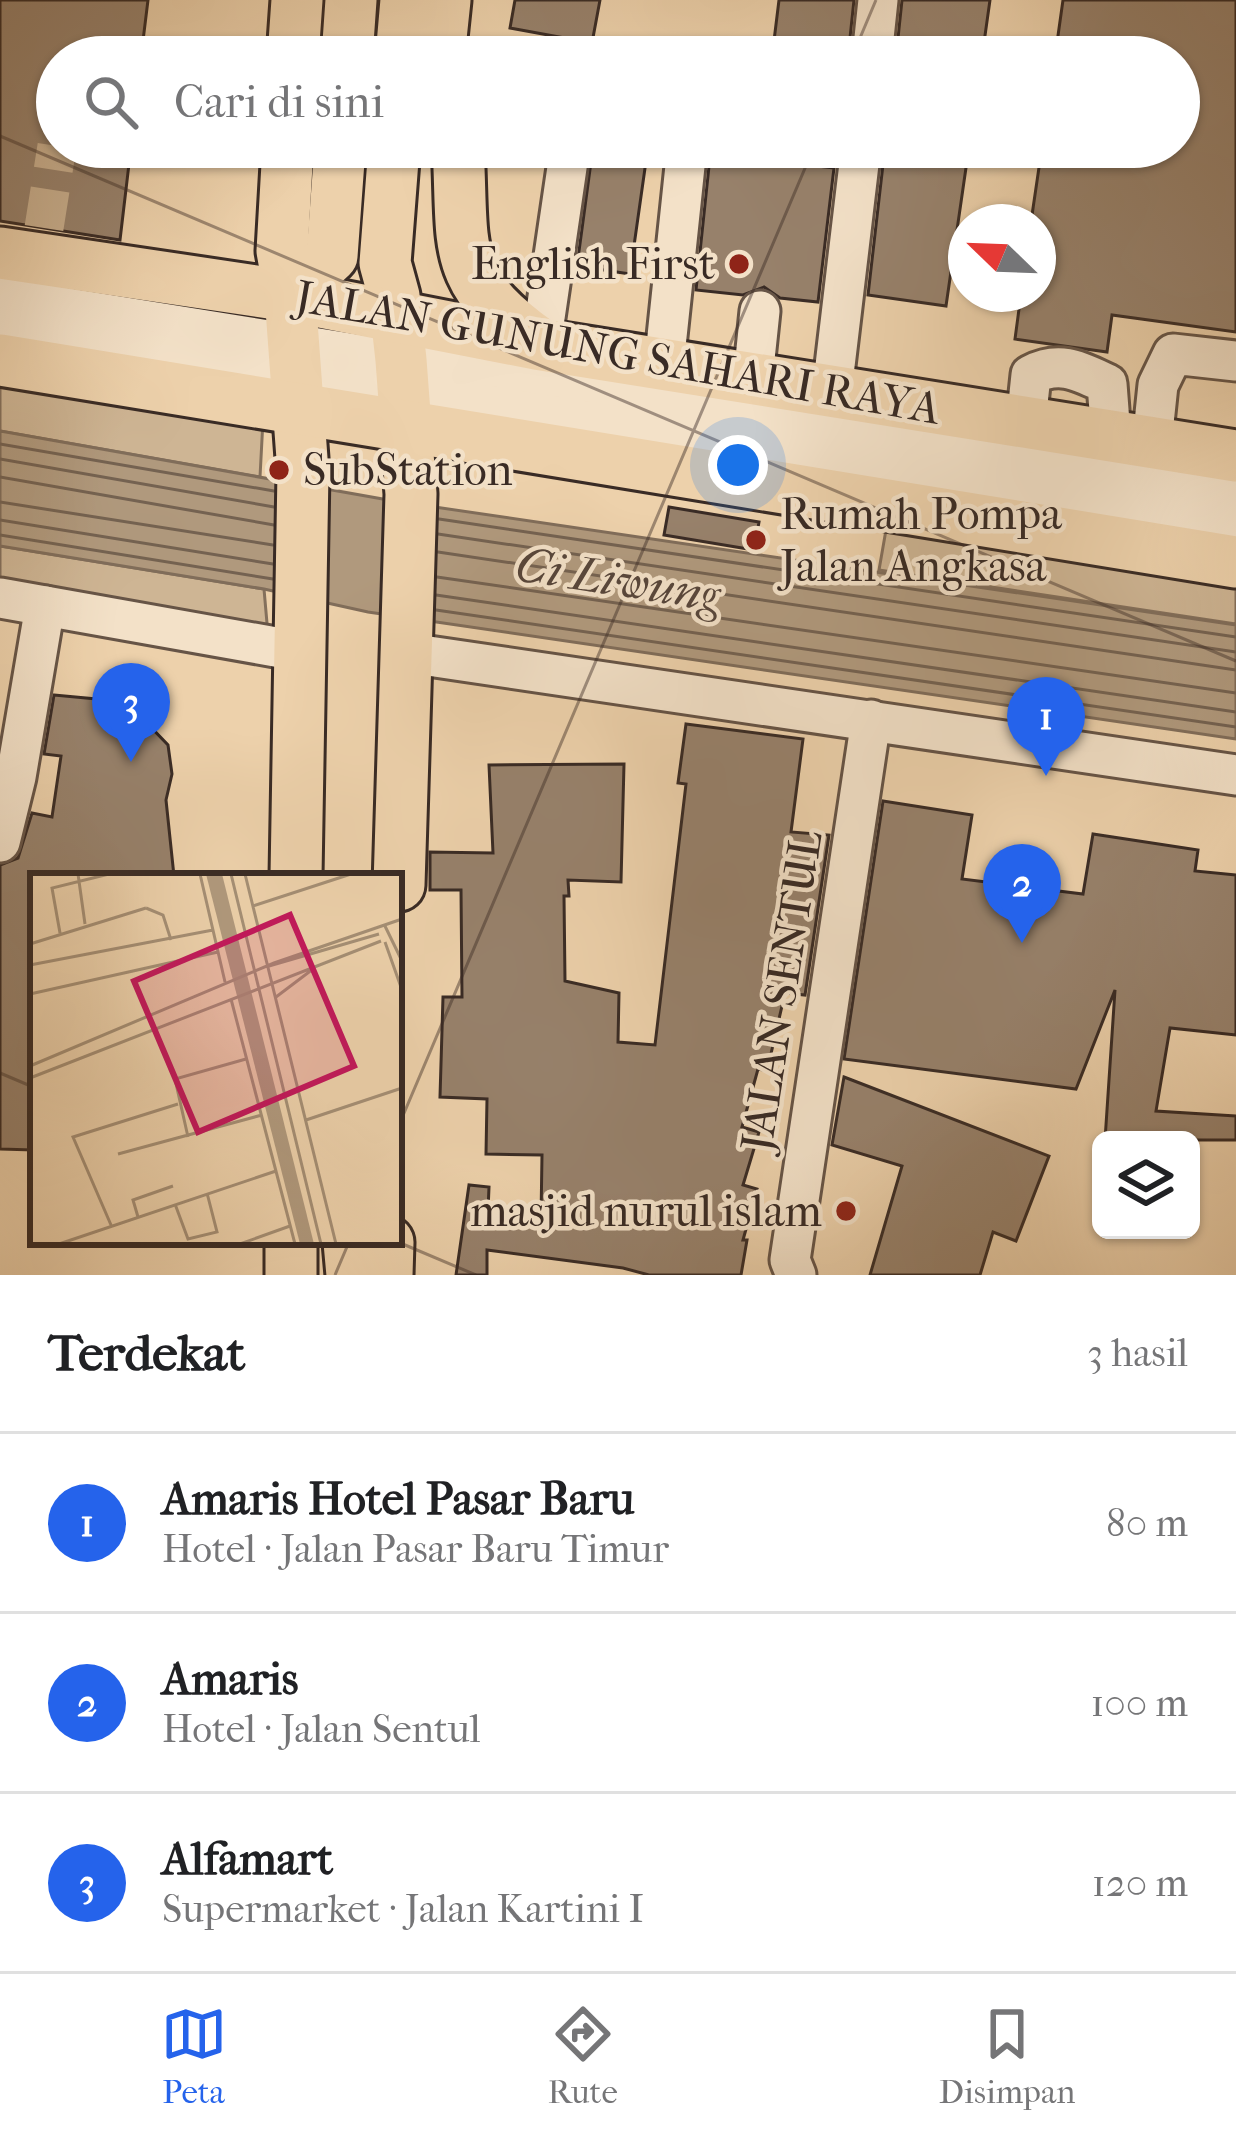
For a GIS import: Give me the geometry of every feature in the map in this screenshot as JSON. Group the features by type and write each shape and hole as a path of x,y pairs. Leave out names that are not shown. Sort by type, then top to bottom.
{"main road":[{"path":"294,36 297,0"},
{"path":"348,36 351,0"},
{"path":"403,36 406,0"},
{"path":"441,36 445,0"},
{"path":"445,0 448,36"},
{"path":"287,168 282,250 286,347 302,480 296,873"},
{"path":"286,347 332,256 338,168"},
{"path":"392,168 385,263 410,501 399,873"},
{"path":"394,358 414,266 427,168"},
{"path":"459,168 461,243 467,268 489,302 541,345"},
{"name":"JALAN GUNUNG SAHARI RAYA","path":"27,247 286,347 394,358 541,345 1236,456"},
{"name":"JALAN GUNUNG SAHARI RAYA","path":"0,360 286,347 394,358 1236,562"},
{"path":"349,1245 352,1275"},
{"path":"387,1275 388,1245"}],"street":[{"path":"874,36 878,0"},
{"path":"541,345 567,168"},
{"path":"664,364 685,168"},
{"path":"832,391 859,168"},
{"path":"0,297 286,347"},
{"path":"753,379 760,311"},
{"path":"0,327 286,347"},
{"path":"1131,439 1173,354 1236,361"},
{"path":"394,358 1236,495"},
{"path":"394,358 1236,525"},
{"path":"0,598 299,631"},
{"path":"0,842 45,606"},
{"path":"408,639 871,720 1236,775"},
{"name":"JALAN SENTUL","path":"796,1275 790,1260 871,720"}],"shaded area":[{"path":"0,360 264,401 260,477 0,431"},
{"path":"890,507 1236,563 1236,624 879,570"},
{"path":"0,546 264,589 269,646 0,598"}],"water":[{"name":"Ci Liwung","path":"0,431 394,501 1236,625 1236,739 368,612 264,589 0,546"}],"building":[{"path":"0,0 148,0 144,36 36,36 36,168 129,168 120,240 0,221"},
{"path":"515,0 600,0 593,36 554,36 510,28"},
{"path":"779,0 854,0 850,36 775,36"},
{"path":"902,0 990,0 985,36 898,36"},
{"path":"1063,0 1236,0 1236,332 1112,315 1107,352 1015,339 1019,312 1056,312 1056,204 1034,204 1039,168 1200,168 1200,36 1058,36"},
{"path":"590,168 645,168 630,274 577,266"},
{"path":"709,168 834,168 818,302 780,298 764,287 743,295 696,290"},
{"path":"883,168 966,168 961,204 948,204 946,306 868,295"},
{"path":"669,507 759,522 754,550 664,535"},
{"path":"54,695 118,701 142,718 168,745 172,774 166,800 174,873 30,873 30,1150 0,1149 0,865 18,858 32,813 52,817 61,756 44,754"},
{"path":"686,724 803,739 791,832 829,835 805,995 785,993 767,1071 758,1069 742,1127 759,1132 743,1185 757,1189 743,1240 747,1240 741,1275 649,1275 487,1250 487,1275 456,1275 469,1185 489,1187 488,1211 541,1218 542,1155 486,1154 487,1099 440,1097 443,997 462,997 461,890 430,890 430,852 493,853 489,765 624,764 621,882 568,880 565,981 619,993 618,1042 655,1045 686,784 678,783"},
{"path":"883,801 972,815 962,879 1083,894 1093,834 1198,850 1195,871 1236,875 1236,1035 1170,1028 1156,1111 1236,1116 1236,1140 1200,1140 1200,1131 1106,1131 1115,990 1076,1089 844,1059"},
{"path":"844,1077 1049,1156 1016,1241 993,1232 980,1275 870,1275 902,1166 832,1145"}],"tunnel":[{"path":"44,228 54,168"}],"place":[{"name":"English First","path":"739,264"},
{"name":"SubStation","path":"279,470"},
{"name":"Rumah Pompa Jalan Angkasa","path":"756,540"},
{"name":"Alfamart","path":"131,762"},
{"name":"Amaris Hotel Pasar Baru","path":"1046,776"},
{"name":"Amaris","path":"1022,943"},
{"name":"masjid nurul islam","path":"846,1211"}]}
